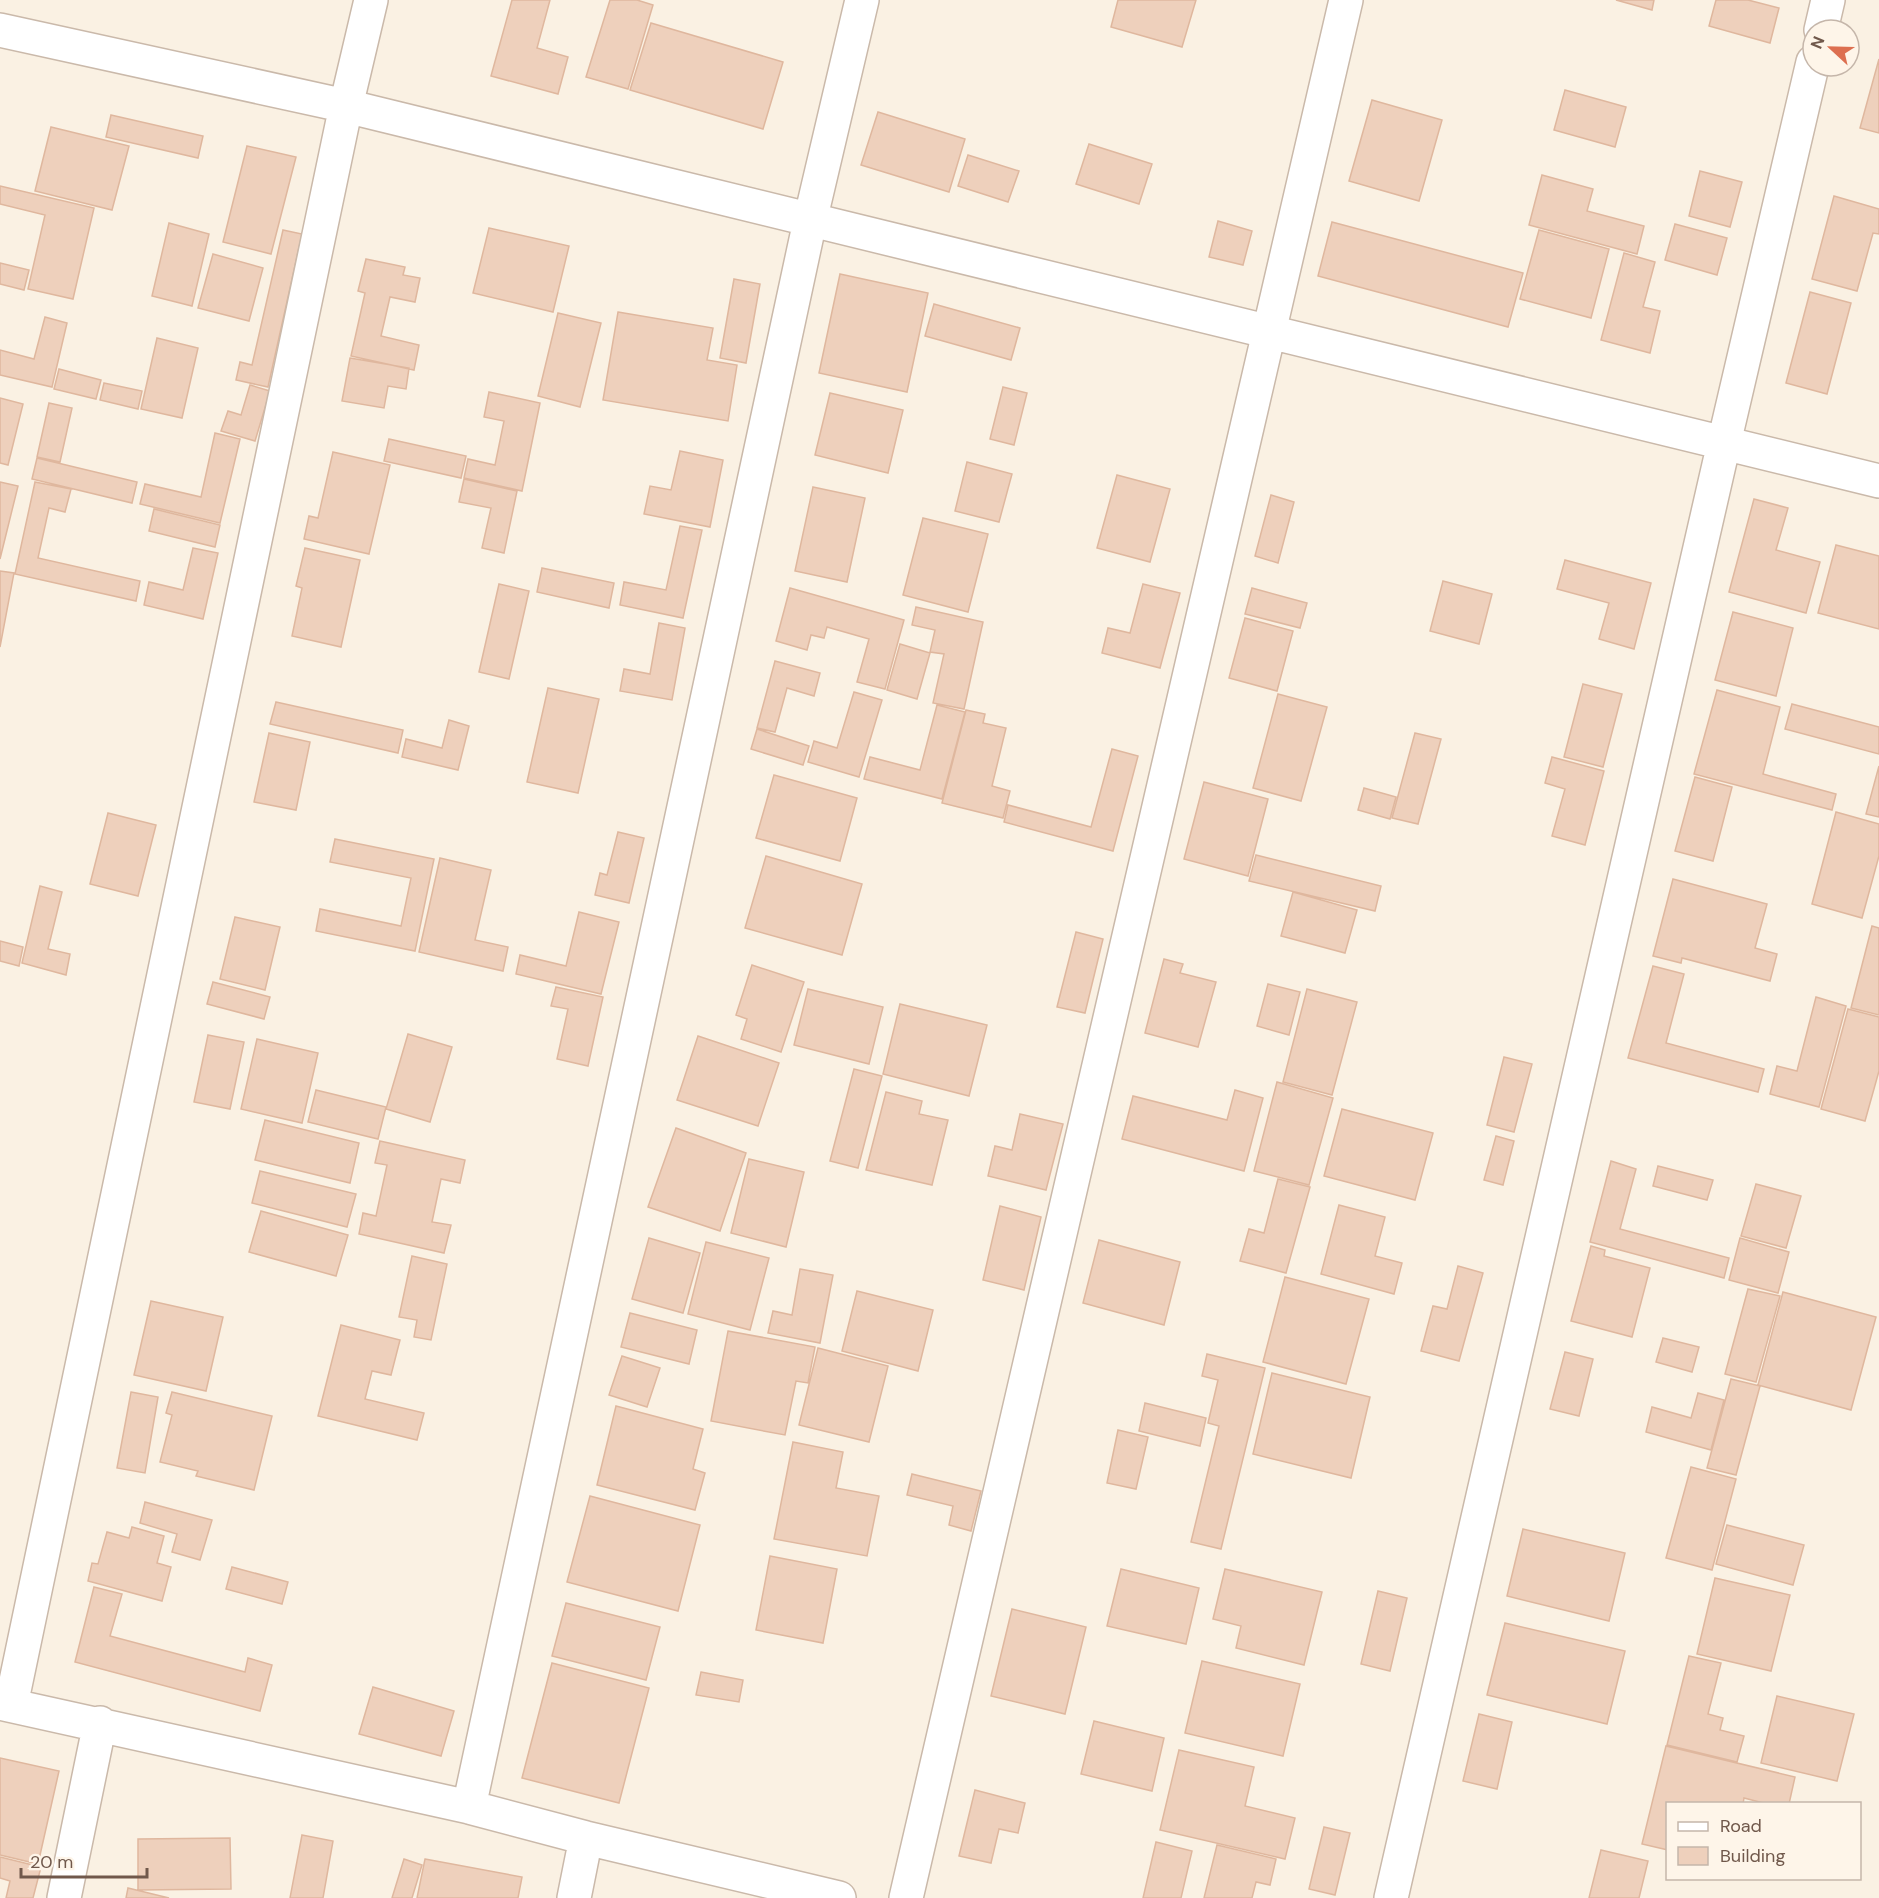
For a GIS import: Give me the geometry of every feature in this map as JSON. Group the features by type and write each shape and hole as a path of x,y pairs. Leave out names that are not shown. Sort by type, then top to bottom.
{"street":[{"path":"371,0 346,106 6,1704 100,1723 469,1807 586,1838 839,1898"},
{"path":"469,1807 810,221 862,0"},
{"path":"906,1898 1346,0"},
{"path":"1824,18 1828,0"},
{"path":"0,30 346,106 1879,481"},
{"path":"1391,1898 1809,78"},
{"path":"64,1898 100,1723"},
{"path":"574,1898 586,1838"}],"building":[{"path":"512,0 550,0 537,48 568,57 558,94 491,76"},
{"path":"610,0 637,0 653,5 628,89 586,77"},
{"path":"1118,0 1196,0 1182,47 1111,27"},
{"path":"1616,0 1654,0 1652,10"},
{"path":"1716,0 1748,0 1779,8 1770,43 1709,26"},
{"path":"651,23 783,62 763,129 630,90"},
{"path":"1879,59 1879,133 1860,128"},
{"path":"1565,90 1626,107 1615,147 1554,130"},
{"path":"1372,100 1442,120 1419,201 1349,181"},
{"path":"878,112 965,139 949,192 861,165"},
{"path":"111,115 203,136 198,158 106,137"},
{"path":"51,127 129,146 112,210 35,191"},
{"path":"1089,144 1152,164 1139,204 1076,184"},
{"path":"247,146 296,157 271,254 223,242"},
{"path":"968,155 1019,171 1008,202 958,186"},
{"path":"1700,171 1742,182 1730,227 1689,216"},
{"path":"1542,175 1593,189 1587,211 1644,226 1637,254 1529,225"},
{"path":"0,186 94,208 73,299 28,289 45,215 0,204"},
{"path":"1834,196 1879,209 1879,234 1873,233 1857,291 1812,279"},
{"path":"1218,221 1252,231 1243,265 1209,257"},
{"path":"1332,222 1523,273 1508,327 1318,276"},
{"path":"169,223 209,234 192,306 152,296"},
{"path":"1675,224 1727,238 1717,275 1665,260"},
{"path":"489,228 569,246 553,312 473,293"},
{"path":"283,230 302,234 268,387 236,380 240,362 252,365"},
{"path":"1539,230 1609,249 1591,318 1520,299"},
{"path":"1624,253 1655,262 1643,307 1660,311 1650,353 1601,340"},
{"path":"213,254 263,268 249,321 198,308"},
{"path":"366,259 405,267 403,275 420,278 415,302 390,297 381,336 419,345 414,370 351,356 365,293 358,291"},
{"path":"0,263 29,270 24,290 0,284"},
{"path":"840,274 928,293 907,392 819,373"},
{"path":"734,279 760,284 746,363 720,358"},
{"path":"1810,292 1851,303 1827,394 1786,383"},
{"path":"934,304 1020,328 1011,360 925,336"},
{"path":"618,312 713,328 707,360 737,365 728,421 603,400"},
{"path":"558,313 601,323 580,407 538,396"},
{"path":"45,317 67,323 52,387 0,375 0,350 34,359"},
{"path":"157,338 198,348 182,418 141,409"},
{"path":"350,358 409,368 406,389 388,386 384,408 342,401"},
{"path":"59,369 101,380 96,399 54,389"},
{"path":"104,383 142,391 138,409 100,400"},
{"path":"250,385 270,391 255,441 221,431 228,411 241,415"},
{"path":"1003,387 1027,393 1014,445 990,439"},
{"path":"489,392 540,403 522,491 464,478 468,459 495,465 504,421 484,417"},
{"path":"830,393 903,410 888,473 815,455"},
{"path":"0,398 23,404 8,465 0,463"},
{"path":"49,403 72,408 60,462 37,457"},
{"path":"215,433 240,439 220,523 140,504 145,484 201,497"},
{"path":"389,439 466,456 461,478 384,461"},
{"path":"680,451 723,460 710,527 644,514 650,486 671,490"},
{"path":"333,452 390,465 369,554 304,539 309,516 318,518"},
{"path":"37,458 137,482 132,503 32,479"},
{"path":"967,462 1012,474 999,522 955,511"},
{"path":"1117,475 1170,489 1150,562 1097,548"},
{"path":"464,479 517,491 504,553 482,548 491,508 459,502"},
{"path":"0,482 18,486 0,559"},
{"path":"35,482 71,489 65,512 49,508 38,558 140,581 136,601 15,574"},
{"path":"813,487 865,498 847,582 795,571"},
{"path":"1271,495 1294,502 1278,563 1255,556"},
{"path":"1754,499 1788,508 1776,550 1820,562 1806,613 1729,592"},
{"path":"154,509 220,525 215,547 149,531"},
{"path":"923,518 988,534 968,612 903,595"},
{"path":"680,526 702,530 683,618 620,605 624,582 666,590"},
{"path":"1836,545 1879,556 1879,629 1818,613"},
{"path":"193,548 218,553 203,619 144,605 149,582 183,590"},
{"path":"305,548 360,560 341,647 292,636 302,588 296,586"},
{"path":"1565,560 1651,583 1634,649 1599,639 1609,603 1557,589"},
{"path":"542,568 614,583 609,608 537,592"},
{"path":"0,571 14,573 0,647"},
{"path":"1443,581 1492,594 1479,644 1430,631"},
{"path":"499,584 529,591 509,679 479,672"},
{"path":"1143,584 1180,593 1160,668 1102,653 1108,628 1130,633"},
{"path":"790,588 904,620 885,689 857,682 869,639 827,627 824,638 811,635 807,650 776,641"},
{"path":"1252,588 1307,603 1300,628 1245,614"},
{"path":"916,607 983,622 964,709 933,703 944,654 930,652 935,630 912,625"},
{"path":"1733,612 1793,628 1776,696 1715,680"},
{"path":"1245,618 1293,631 1277,691 1229,678"},
{"path":"659,623 685,628 672,700 620,691 624,669 650,674"},
{"path":"900,644 930,653 917,699 887,690"},
{"path":"775,661 820,673 814,696 787,688 775,732 757,728"},
{"path":"1583,684 1622,694 1603,767 1564,757"},
{"path":"548,688 599,699 578,793 527,782"},
{"path":"1717,690 1780,707 1763,774 1836,794 1832,810 1694,774"},
{"path":"854,692 882,700 859,777 808,762 814,741 837,748"},
{"path":"1278,694 1327,707 1301,801 1253,788"},
{"path":"276,702 403,730 398,753 270,724"},
{"path":"1792,704 1879,727 1879,754 1785,729"},
{"path":"937,705 965,712 942,799 864,779 870,757 920,770"},
{"path":"966,710 985,714 983,723 1006,728 992,786 1010,791 1003,818 942,803"},
{"path":"449,720 469,726 458,770 402,757 406,739 442,748"},
{"path":"757,729 809,746 803,765 751,749"},
{"path":"269,733 310,742 296,810 254,802"},
{"path":"1415,733 1441,739 1418,824 1392,818"},
{"path":"1112,749 1138,756 1113,851 1004,822 1008,805 1091,827"},
{"path":"1552,757 1604,771 1585,845 1552,836 1565,789 1545,783"},
{"path":"1879,766 1879,817 1866,814"},
{"path":"774,775 857,798 840,861 756,838"},
{"path":"1695,777 1732,787 1713,861 1675,851"},
{"path":"1204,782 1268,799 1248,876 1184,859"},
{"path":"1364,788 1396,797 1390,819 1358,810"},
{"path":"1836,812 1879,824 1879,856 1862,918 1812,904"},
{"path":"108,813 156,825 138,896 90,884"},
{"path":"618,832 644,838 629,903 595,895 600,873 607,875"},
{"path":"335,839 434,859 415,951 316,931 320,909 401,926 411,878 330,862"},
{"path":"1256,855 1381,886 1375,911 1249,881"},
{"path":"766,856 862,884 842,955 745,928"},
{"path":"440,858 491,870 475,940 508,947 503,971 419,952"},
{"path":"1673,879 1767,904 1755,948 1777,954 1770,981 1682,958 1681,963 1653,956"},
{"path":"40,886 62,892 48,949 70,954 66,975 22,963"},
{"path":"1293,892 1357,910 1345,953 1281,936"},
{"path":"579,912 619,922 601,994 516,974 520,955 566,966"},
{"path":"235,917 280,927 265,990 220,979"},
{"path":"1872,926 1879,928 1879,1015 1851,1008"},
{"path":"1076,932 1103,939 1085,1013 1057,1007"},
{"path":"0,941 23,947 19,966 0,961"},
{"path":"1164,959 1183,964 1180,973 1216,982 1198,1047 1145,1033"},
{"path":"752,965 804,982 781,1052 741,1039 747,1019 736,1015"},
{"path":"1653,966 1684,974 1666,1043 1764,1069 1758,1092 1628,1058"},
{"path":"213,982 270,997 264,1019 207,1004"},
{"path":"1268,984 1300,992 1289,1035 1257,1026"},
{"path":"556,987 603,997 588,1066 557,1059 568,1009 551,1006"},
{"path":"808,989 883,1007 869,1064 794,1045"},
{"path":"1307,989 1357,1002 1332,1095 1283,1082"},
{"path":"1816,997 1846,1006 1819,1107 1770,1094 1777,1066 1797,1071"},
{"path":"900,1004 987,1025 969,1096 883,1074"},
{"path":"1848,1009 1879,1017 1879,1071 1865,1121 1821,1109"},
{"path":"408,1034 452,1047 430,1122 386,1109"},
{"path":"208,1035 244,1042 230,1109 194,1102"},
{"path":"698,1036 779,1063 758,1126 677,1100"},
{"path":"257,1039 318,1053 302,1123 241,1109"},
{"path":"1504,1057 1532,1064 1514,1132 1487,1125"},
{"path":"854,1069 882,1076 858,1168 830,1161"},
{"path":"1277,1082 1333,1098 1309,1185 1254,1171"},
{"path":"316,1090 386,1107 378,1139 308,1122"},
{"path":"1235,1090 1263,1098 1244,1171 1122,1139 1133,1096 1227,1120"},
{"path":"886,1092 922,1101 919,1114 948,1120 932,1185 866,1170"},
{"path":"1342,1109 1433,1133 1415,1200 1324,1176"},
{"path":"1020,1114 1063,1124 1046,1190 988,1176 995,1146 1012,1150"},
{"path":"265,1120 359,1143 350,1183 255,1160"},
{"path":"676,1128 746,1153 720,1231 648,1207"},
{"path":"1496,1136 1514,1141 1503,1185 1484,1180"},
{"path":"380,1141 465,1160 460,1183 441,1179 432,1222 451,1225 444,1253 359,1234 363,1213 376,1216 387,1165 375,1163"},
{"path":"749,1159 804,1172 786,1247 731,1233"},
{"path":"1611,1161 1636,1169 1620,1229 1729,1258 1724,1278 1590,1242"},
{"path":"1658,1166 1713,1180 1707,1200 1653,1186"},
{"path":"260,1171 356,1194 347,1227 252,1203"},
{"path":"1278,1179 1310,1187 1286,1273 1240,1261 1249,1229 1264,1233"},
{"path":"1756,1184 1801,1196 1786,1248 1741,1236"},
{"path":"1339,1205 1385,1217 1375,1256 1402,1263 1394,1294 1321,1274"},
{"path":"1000,1206 1041,1217 1024,1290 983,1280"},
{"path":"261,1211 348,1235 336,1276 249,1252"},
{"path":"649,1238 700,1253 683,1313 632,1299"},
{"path":"1740,1238 1789,1252 1778,1293 1729,1280"},
{"path":"1099,1240 1180,1262 1164,1325 1083,1303"},
{"path":"706,1242 769,1258 750,1330 688,1314"},
{"path":"1591,1246 1605,1250 1604,1256 1650,1268 1632,1337 1571,1321"},
{"path":"412,1256 447,1264 431,1340 414,1337 417,1320 399,1317"},
{"path":"1458,1266 1483,1273 1459,1361 1421,1351 1433,1306 1447,1309"},
{"path":"800,1269 833,1275 820,1343 768,1333 773,1311 792,1315"},
{"path":"1285,1277 1369,1299 1346,1384 1263,1362"},
{"path":"1748,1289 1780,1296 1756,1382 1725,1374"},
{"path":"857,1291 933,1310 918,1371 842,1351"},
{"path":"1783,1292 1876,1317 1851,1410 1758,1385"},
{"path":"151,1301 223,1317 206,1391 134,1375"},
{"path":"630,1313 697,1330 689,1364 621,1347"},
{"path":"341,1325 400,1340 391,1375 372,1371 365,1399 424,1413 417,1440 318,1416"},
{"path":"728,1331 815,1347 808,1383 796,1381 785,1435 711,1421"},
{"path":"1663,1338 1699,1347 1692,1372 1656,1362"},
{"path":"818,1348 888,1366 869,1442 799,1425"},
{"path":"1565,1352 1593,1359 1579,1416 1550,1409"},
{"path":"1207,1354 1265,1368 1221,1549 1191,1542 1219,1426 1208,1423 1218,1380 1202,1376"},
{"path":"622,1356 660,1368 647,1407 609,1395"},
{"path":"1272,1373 1370,1397 1351,1478 1253,1454"},
{"path":"1731,1379 1760,1386 1736,1475 1707,1468"},
{"path":"131,1392 158,1397 145,1473 117,1468"},
{"path":"172,1392 272,1416 254,1490 196,1476 198,1471 160,1462 172,1415 166,1413"},
{"path":"1698,1393 1724,1400 1711,1450 1646,1432 1652,1407 1691,1418"},
{"path":"1145,1403 1206,1418 1200,1446 1139,1431"},
{"path":"616,1406 703,1429 693,1469 705,1473 695,1510 597,1485"},
{"path":"1118,1430 1148,1437 1136,1489 1107,1483"},
{"path":"793,1442 843,1452 836,1488 879,1496 867,1556 774,1539"},
{"path":"1691,1467 1736,1479 1712,1570 1666,1558"},
{"path":"912,1474 981,1491 971,1531 949,1525 953,1506 907,1495"},
{"path":"590,1496 700,1525 678,1611 567,1582"},
{"path":"145,1502 212,1520 200,1560 172,1552 177,1534 140,1523"},
{"path":"1727,1525 1804,1545 1793,1585 1716,1564"},
{"path":"132,1527 164,1536 157,1563 171,1567 162,1601 88,1581 92,1563 98,1564 107,1532 129,1538"},
{"path":"1523,1529 1625,1553 1609,1621 1507,1596"},
{"path":"770,1556 837,1569 823,1643 756,1630"},
{"path":"232,1567 288,1582 282,1604 226,1589"},
{"path":"1121,1569 1199,1588 1186,1644 1107,1626"},
{"path":"1225,1569 1322,1592 1304,1665 1236,1648 1241,1626 1213,1619"},
{"path":"1715,1578 1790,1595 1771,1671 1697,1654"},
{"path":"94,1587 122,1594 110,1636 245,1672 248,1658 272,1665 260,1711 75,1662"},
{"path":"1378,1591 1407,1598 1390,1671 1361,1664"},
{"path":"566,1603 660,1627 646,1680 552,1656"},
{"path":"1012,1609 1086,1627 1065,1714 991,1696"},
{"path":"1505,1623 1625,1651 1607,1724 1487,1695"},
{"path":"1689,1656 1721,1663 1708,1714 1723,1718 1720,1730 1744,1736 1737,1762 1667,1745"},
{"path":"1202,1661 1300,1684 1283,1756 1185,1733"},
{"path":"552,1663 649,1688 619,1803 522,1778"},
{"path":"701,1672 743,1680 739,1702 696,1695"},
{"path":"373,1687 454,1711 441,1756 359,1734"},
{"path":"1777,1696 1854,1714 1837,1781 1761,1763"},
{"path":"1479,1714 1512,1722 1497,1789 1463,1781"},
{"path":"1094,1721 1164,1738 1152,1791 1081,1774"},
{"path":"1666,1746 1795,1777 1789,1802 1759,1802 1744,1798 1743,1802 1666,1802 1666,1850 1642,1844"},
{"path":"1179,1750 1254,1767 1245,1806 1295,1818 1285,1859 1160,1830"},
{"path":"0,1758 59,1771 38,1864 0,1855"},
{"path":"975,1790 1025,1803 1018,1833 999,1829 991,1863 959,1856"},
{"path":"1324,1827 1350,1833 1335,1895 1309,1889"},
{"path":"302,1835 333,1841 323,1898 290,1898"},
{"path":"230,1838 231,1889 138,1890 138,1839"},
{"path":"1156,1842 1192,1851 1181,1898 1143,1898"},
{"path":"1217,1845 1276,1859 1270,1885 1256,1882 1252,1898 1204,1898"},
{"path":"1601,1850 1648,1861 1639,1898 1589,1898"},
{"path":"0,1857 41,1867 33,1898 6,1898 10,1881 0,1878"},
{"path":"404,1859 422,1865 412,1898 392,1898"},
{"path":"425,1859 522,1877 518,1898 417,1898"},
{"path":"128,1888 169,1898 126,1898"}]}
